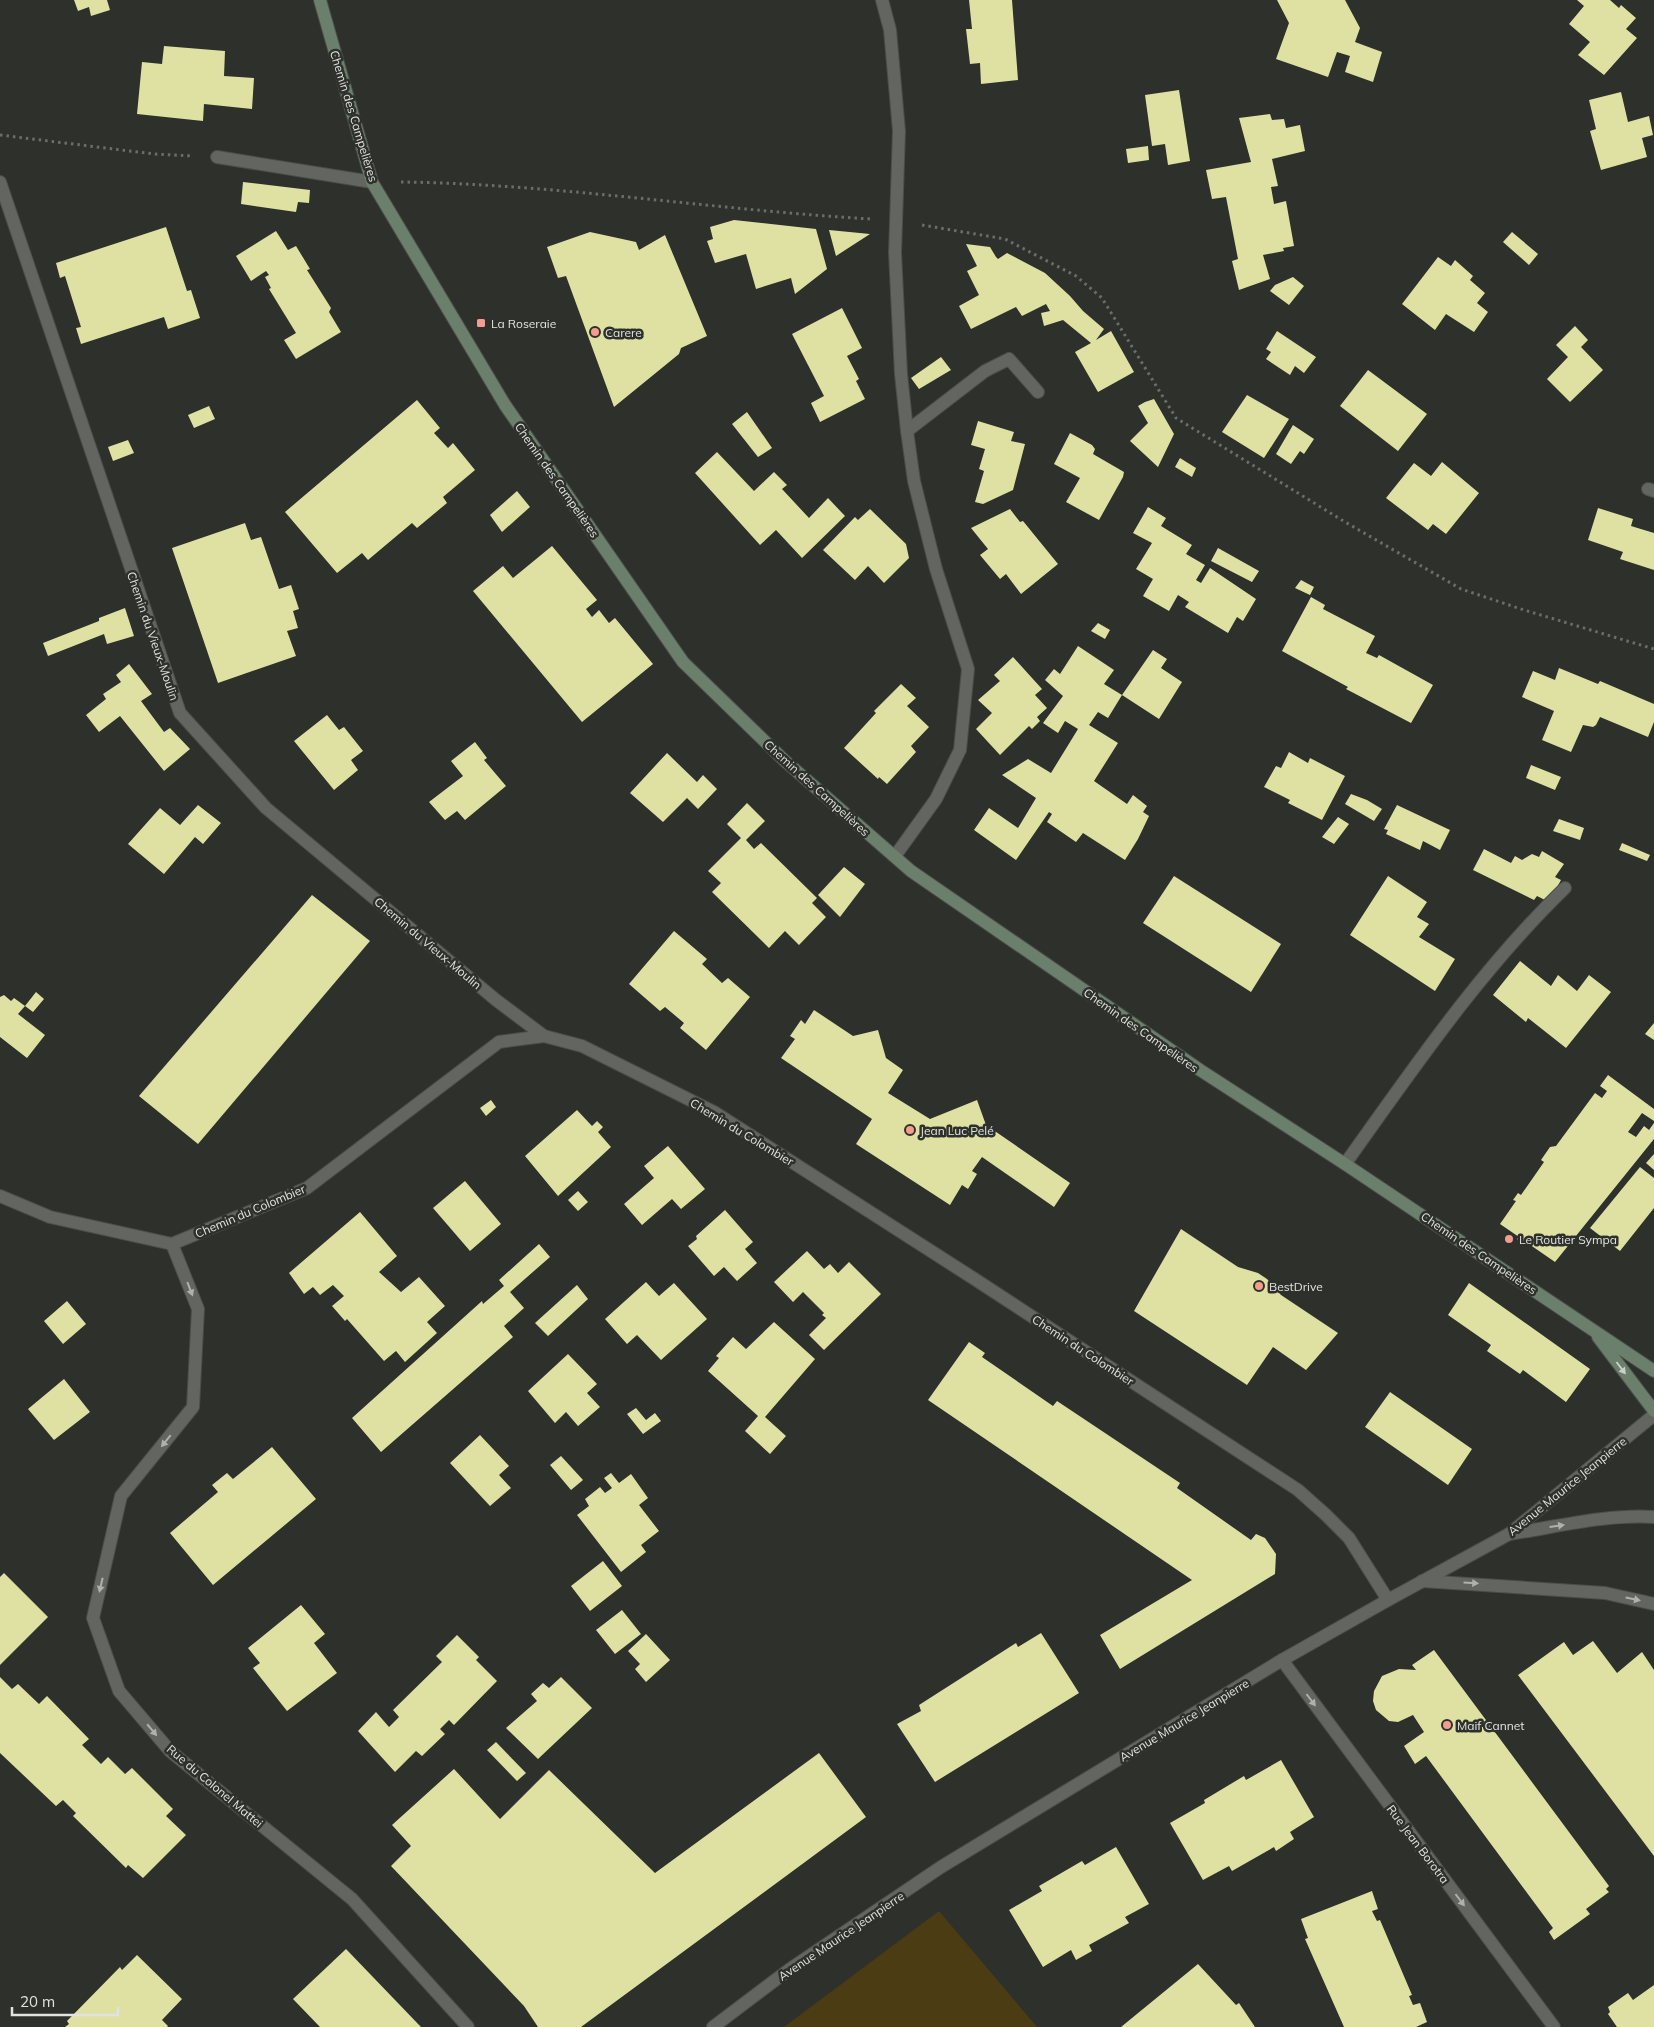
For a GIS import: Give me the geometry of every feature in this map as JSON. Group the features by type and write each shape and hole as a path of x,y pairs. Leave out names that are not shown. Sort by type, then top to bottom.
{"main road":[{"name":"Chemin des Campelières","path":"320,0 372,182 505,406 683,662 785,761 911,871 1200,1070 1345,1164 1654,1372"},
{"name":"Chemin des Campelières","path":"1592,1329 1654,1413"}],"street":[{"path":"882,0 890,30 898,132 895,253 901,374 907,431 914,480 936,569 968,669 960,750 936,799 895,856"},
{"path":"216,157 372,182"},
{"name":"Chemin du Vieux-Moulin","path":"0,182 180,713 266,808 496,1000 544,1036"},
{"path":"907,431 985,370 1009,359 1038,392"},
{"path":"1345,1164 1459,1008 1530,922 1565,888"},
{"name":"Chemin du Colombier","path":"172,1244 307,1188 499,1042 544,1036 582,1046 714,1112 1298,1490 1349,1538 1388,1600"},
{"path":"0,1196 50,1217 172,1244"},
{"name":"Rue du Colonel Mattei","path":"172,1244 198,1309 192,1408 121,1496 93,1618 119,1691 170,1752 352,1900 468,2027"},
{"name":"Avenue Maurice Jeanpierre","path":"713,2027 790,1969 941,1867 1282,1660 1509,1534 1654,1413"},
{"path":"1509,1534 1611,1518 1654,1517"},
{"path":"1422,1581 1605,1593 1654,1604"},
{"name":"Rue Jean Borotra","path":"1282,1660 1554,2027"}],"path":[{"path":"0,135 154,154 216,157"}],"shaded area":[{"path":"939,1911 1037,2027 784,2027"}],"building":[{"path":"74,0 107,0 110,10 91,16 89,7 78,11"},
{"path":"969,0 1012,0 1018,80 981,84 980,63 970,64 966,29 972,29"},
{"path":"1277,0 1345,0 1360,28 1355,42 1382,52 1373,82 1345,72 1350,56 1337,52 1328,77 1276,59 1289,23"},
{"path":"1577,0 1610,0 1619,8 1621,5 1636,18 1626,29 1637,38 1604,75 1578,55 1590,42 1569,24 1584,6"},
{"path":"164,46 225,51 224,76 254,78 252,109 204,104 203,121 137,114 142,62 162,64"},
{"path":"1179,90 1190,161 1168,165 1165,144 1152,146 1145,95"},
{"path":"1621,92 1628,122 1649,116 1653,135 1642,138 1647,157 1601,170 1590,131 1596,129 1589,100"},
{"path":"1270,114 1272,120 1284,119 1286,128 1300,125 1305,151 1272,159 1278,186 1271,187 1274,204 1286,201 1294,246 1283,248 1284,251 1263,255 1270,279 1239,290 1232,261 1238,259 1226,197 1212,199 1206,170 1251,162 1239,118"},
{"path":"1148,146 1149,160 1128,163 1126,149"},
{"path":"243,182 310,190 309,203 298,202 296,212 241,204"},
{"path":"734,220 816,229 827,269 795,294 791,278 756,289 746,254 715,263 707,241 713,239 710,227"},
{"path":"166,227 187,291 191,290 200,318 168,329 164,317 81,344 76,328 81,327 65,276 60,278 56,263"},
{"path":"829,230 870,234 836,256"},
{"path":"276,231 288,250 296,246 310,269 307,270 331,308 329,312 341,332 296,359 284,340 296,333 269,289 271,288 265,277 269,275 266,271 251,281 236,256"},
{"path":"590,232 636,242 639,250 665,235 707,336 681,348 679,354 614,407 566,276 558,278 547,247"},
{"path":"1512,232 1538,254 1529,265 1503,242"},
{"path":"966,244 990,247 998,259 1007,253 1045,273 1104,329 1096,340 1111,331 1134,372 1098,392 1075,352 1091,343 1063,320 1044,326 1041,313 1050,311 1046,304 1022,316 1016,307 971,329 959,306 979,295 967,271 977,266"},
{"path":"1438,257 1451,266 1455,260 1473,276 1470,280 1485,293 1477,303 1488,312 1474,332 1446,314 1435,330 1402,304"},
{"path":"1293,277 1304,286 1289,305 1270,291 1275,285"},
{"path":"842,308 862,348 847,356 859,379 856,381 865,399 820,422 811,403 824,396 792,334"},
{"path":"1575,326 1588,340 1581,347 1603,370 1570,402 1547,379 1568,357 1556,345"},
{"path":"1277,331 1316,357 1304,373 1295,366 1290,375 1266,359 1271,352 1266,349"},
{"path":"941,357 951,370 919,389 911,378"},
{"path":"1368,370 1427,414 1398,451 1340,406"},
{"path":"1247,395 1289,419 1264,458 1222,432"},
{"path":"1154,399 1174,434 1158,467 1130,441 1148,423 1138,406"},
{"path":"417,400 440,428 434,433 448,448 453,443 475,470 443,497 447,503 417,528 412,523 368,560 362,553 337,573 285,512"},
{"path":"209,406 215,419 194,428 188,415"},
{"path":"747,412 772,448 758,457 732,424"},
{"path":"978,421 1014,432 1011,441 1025,444 1013,490 983,504 975,502 984,471 979,469 985,449 971,445"},
{"path":"1293,425 1314,439 1304,454 1300,451 1291,464 1276,454"},
{"path":"1070,433 1092,445 1095,449 1093,454 1124,472 1099,520 1066,502 1080,478 1054,464"},
{"path":"128,440 134,453 113,461 108,447"},
{"path":"717,452 754,491 774,472 787,485 782,489 809,518 828,498 845,516 802,558 776,530 760,545 695,473"},
{"path":"1180,458 1196,468 1192,477 1175,467"},
{"path":"1442,462 1479,493 1446,534 1433,524 1428,530 1386,498 1414,463 1431,476"},
{"path":"517,491 530,507 502,532 490,515"},
{"path":"1148,507 1166,518 1161,526 1192,545 1186,554 1205,565 1196,580 1201,583 1210,568 1256,599 1243,621 1237,617 1228,633 1185,607 1189,602 1178,595 1169,611 1143,596 1153,579 1136,569 1152,543 1133,533"},
{"path":"1598,508 1633,519 1631,526 1654,533 1654,570 1620,559 1623,552 1588,540"},
{"path":"870,509 906,544 909,558 884,583 868,566 855,580 823,550 855,517 858,520"},
{"path":"1010,509 1020,522 1023,521 1058,564 1021,594 1006,574 1000,579 980,555 988,549 971,528"},
{"path":"245,523 251,540 261,537 279,589 291,585 299,609 293,611 298,628 287,631 296,656 218,683 172,548"},
{"path":"552,546 597,600 586,609 592,617 599,610 609,623 615,618 653,664 582,722 473,591 503,566 513,578"},
{"path":"1218,548 1259,571 1252,582 1211,561"},
{"path":"1301,580 1314,587 1310,595 1295,588"},
{"path":"1311,597 1325,605 1323,609 1375,636 1366,653 1377,658 1379,655 1433,685 1411,723 1346,689 1348,687 1282,651"},
{"path":"125,608 134,636 107,644 104,634 48,656 43,643 99,621 99,618"},
{"path":"1098,623 1110,630 1105,639 1091,631"},
{"path":"1078,646 1114,670 1104,684 1122,695 1108,718 1098,712 1089,725 1118,743 1094,781 1127,804 1133,795 1147,806 1143,812 1149,816 1125,860 1083,833 1076,842 1047,822 1052,814 1049,812 1016,860 974,830 989,808 1018,828 1036,798 1002,775 1028,759 1051,773 1078,729 1065,721 1058,733 1043,723 1063,696 1045,680 1054,669 1060,674"},
{"path":"1153,650 1167,659 1161,668 1182,682 1159,719 1122,695"},
{"path":"1013,657 1042,689 1035,695 1047,708 1037,717 1040,721 1032,729 1029,726 1000,755 976,729 992,713 978,700 1000,681 994,675"},
{"path":"129,664 152,694 141,701 164,732 170,728 190,749 164,771 120,716 99,732 86,715 106,699 103,694 121,682 116,675"},
{"path":"1559,668 1598,684 1600,681 1654,704 1654,722 1648,737 1600,717 1593,727 1583,725 1571,752 1542,740 1554,711 1522,697 1533,671 1555,680"},
{"path":"901,684 916,698 907,706 929,727 911,746 916,752 887,784 879,777 878,779 844,748 876,713 874,711"},
{"path":"327,715 339,730 344,727 363,751 351,760 358,770 334,790 294,741"},
{"path":"475,742 487,758 484,760 506,786 465,820 457,811 445,820 429,802 463,776 451,761"},
{"path":"1289,752 1308,763 1310,758 1345,776 1322,820 1288,803 1290,800 1264,787 1276,766 1281,768"},
{"path":"667,753 697,782 703,775 717,789 698,809 687,798 663,822 630,793"},
{"path":"1531,765 1561,777 1555,790 1526,778"},
{"path":"1351,794 1367,800 1382,809 1374,821 1345,804"},
{"path":"747,803 765,821 746,840 754,849 761,843 817,898 812,903 826,917 799,945 785,931 769,948 712,892 721,883 708,871 741,838 727,824"},
{"path":"198,805 221,823 203,844 195,837 164,874 128,844 160,808 180,825"},
{"path":"1397,805 1450,830 1440,850 1423,841 1420,850 1386,834 1388,830 1384,829"},
{"path":"1338,817 1349,824 1334,844 1322,837"},
{"path":"1559,819 1584,828 1580,840 1553,831"},
{"path":"1622,843 1650,855 1647,861 1619,850"},
{"path":"1484,849 1511,863 1515,856 1522,860 1532,854 1539,857 1542,851 1564,864 1555,877 1561,880 1549,902 1537,896 1534,900 1473,870"},
{"path":"844,867 865,884 840,917 818,895"},
{"path":"1174,876 1281,944 1251,992 1143,923"},
{"path":"1388,876 1427,902 1417,917 1429,924 1419,937 1455,959 1435,991 1350,935"},
{"path":"312,895 370,941 198,1144 139,1096"},
{"path":"674,931 707,959 702,964 722,983 728,978 750,997 706,1050 680,1028 684,1023 665,1007 660,1011 629,984"},
{"path":"1520,961 1551,986 1558,975 1577,991 1589,975 1611,992 1566,1048 1528,1018 1526,1022 1493,995"},
{"path":"36,992 44,999 33,1012 25,1006"},
{"path":"4,995 11,1001 14,998 25,1006 18,1014 45,1035 27,1058 0,1037 0,997"},
{"path":"814,1010 853,1036 878,1030 886,1058 903,1070 888,1093 930,1119 977,1100 986,1125 1070,1183 1054,1207 982,1157 972,1171 977,1174 968,1189 962,1185 950,1205 856,1144 872,1119 781,1058 795,1039 790,1036 801,1020 805,1024"},
{"path":"1654,1023 1654,1040 1645,1034"},
{"path":"1608,1075 1654,1109 1654,1121 1642,1113 1628,1132 1636,1137 1644,1126 1649,1130 1654,1123 1654,1139 1555,1262 1526,1242 1524,1244 1517,1239 1519,1237 1500,1224 1516,1201 1513,1200 1518,1193 1521,1195 1544,1162 1541,1160 1550,1147 1556,1146 1595,1093 1602,1098 1607,1091 1600,1086"},
{"path":"491,1100 496,1107 486,1116 480,1108"},
{"path":"577,1110 592,1126 597,1121 603,1127 598,1132 611,1147 558,1196 525,1156"},
{"path":"668,1146 705,1189 681,1209 672,1199 642,1225 624,1204 654,1178 644,1166"},
{"path":"1654,1154 1654,1170 1646,1163"},
{"path":"1640,1167 1654,1178 1654,1208 1620,1251 1590,1228"},
{"path":"465,1181 501,1224 470,1251 433,1208"},
{"path":"578,1191 588,1202 578,1211 568,1200"},
{"path":"725,1210 753,1242 745,1249 757,1263 737,1281 724,1267 714,1276 688,1246 697,1239 696,1236"},
{"path":"360,1212 397,1256 379,1272 401,1292 419,1277 445,1306 427,1322 437,1333 405,1362 396,1351 384,1361 347,1319 345,1321 332,1306 344,1296 333,1285 320,1295 313,1287 304,1294 289,1273"},
{"path":"1181,1229 1238,1267 1258,1273 1267,1279 1281,1295 1338,1333 1306,1370 1273,1347 1247,1385 1134,1311"},
{"path":"539,1244 550,1257 510,1292 524,1308 504,1326 513,1337 381,1452 352,1418 482,1301 483,1304 504,1286 499,1280"},
{"path":"807,1251 824,1269 830,1264 838,1273 849,1262 881,1294 824,1350 809,1335 826,1318 822,1315 824,1313 803,1292 793,1302 774,1282"},
{"path":"646,1282 659,1296 674,1283 707,1319 661,1360 637,1335 627,1344 605,1319"},
{"path":"1469,1283 1590,1369 1566,1402 1523,1370 1520,1374 1487,1351 1491,1345 1448,1315"},
{"path":"577,1285 588,1299 548,1336 535,1323"},
{"path":"67,1301 86,1324 63,1344 44,1321"},
{"path":"774,1322 815,1359 765,1417 786,1436 770,1454 745,1431 758,1416 708,1371 719,1358 716,1356 733,1337 746,1349"},
{"path":"969,1342 985,1353 982,1357 1053,1406 1057,1401 1180,1483 1177,1488 1251,1540 1256,1534 1265,1538 1276,1554 1275,1574 1120,1669 1100,1635 1192,1580 928,1400"},
{"path":"568,1354 597,1384 587,1393 600,1407 578,1426 566,1412 555,1423 528,1391"},
{"path":"64,1379 90,1412 54,1440 28,1409"},
{"path":"1390,1392 1472,1449 1448,1485 1365,1427"},
{"path":"636,1408 646,1420 655,1413 661,1421 643,1434 627,1414"},
{"path":"480,1435 509,1466 499,1475 511,1488 490,1506 450,1463"},
{"path":"272,1447 316,1499 213,1585 170,1533 218,1492 212,1485 227,1473 233,1479"},
{"path":"561,1456 583,1480 571,1490 550,1465"},
{"path":"611,1473 619,1483 631,1474 648,1498 639,1505 659,1531 641,1545 646,1552 621,1572 577,1515 589,1506 585,1499 600,1487 605,1493 612,1488 604,1478"},
{"path":"603,1561 622,1586 590,1611 571,1586"},
{"path":"4,1573 48,1617 0,1665 0,1577"},
{"path":"301,1605 325,1634 314,1643 337,1673 287,1711 253,1668 260,1663 248,1648"},
{"path":"622,1610 641,1634 615,1654 596,1630"},
{"path":"1041,1633 1079,1693 935,1782 897,1724 921,1711 919,1705 1016,1643 1018,1647"},
{"path":"646,1634 670,1660 646,1682 635,1669 640,1664 628,1651"},
{"path":"457,1635 479,1657 476,1660 497,1681 454,1725 449,1720 440,1729 445,1734 422,1756 416,1751 395,1772 358,1731 376,1712 389,1727 399,1717 393,1710 442,1662 436,1656"},
{"path":"1593,1641 1617,1673 1642,1652 1654,1670 1654,1856 1518,1675 1564,1642 1573,1655"},
{"path":"1434,1650 1609,1886 1606,1889 1609,1892 1586,1909 1590,1914 1554,1940 1549,1932 1553,1928 1426,1756 1415,1764 1404,1746 1424,1732 1413,1715 1398,1722 1389,1721 1376,1710 1373,1701 1374,1691 1382,1676 1399,1669 1416,1670 1412,1665"},
{"path":"0,1677 12,1689 18,1684 39,1704 47,1696 89,1739 82,1745 101,1764 108,1757 125,1774 132,1768 173,1809 166,1816 186,1835 143,1878 128,1865 126,1868 73,1816 76,1813 63,1800 56,1806 0,1753"},
{"path":"561,1677 592,1708 538,1759 506,1728 537,1701 531,1694 543,1683 549,1688"},
{"path":"496,1742 526,1773 517,1781 487,1750"},
{"path":"819,1753 866,1817 581,2027 538,2027 524,2006 391,1866 411,1846 392,1825 454,1769 500,1819 549,1770 655,1873"},
{"path":"1281,1760 1314,1817 1290,1832 1294,1839 1276,1851 1274,1847 1232,1871 1229,1866 1203,1880 1170,1823 1205,1803 1204,1800 1244,1776 1246,1780"},
{"path":"1116,1847 1149,1904 1125,1917 1129,1923 1089,1945 1092,1951 1076,1960 1071,1950 1043,1967 1009,1910 1042,1891 1039,1886 1082,1861 1085,1865"},
{"path":"1372,1891 1378,1909 1372,1911 1377,1921 1380,1920 1412,1995 1409,1996 1413,2005 1420,2003 1427,2022 1416,2027 1344,2027 1305,1939 1308,1938 1301,1919"},
{"path":"346,1949 421,2027 320,2027 293,1999"},
{"path":"137,1955 182,1999 162,2020 167,2027 65,2027 69,2024 67,2021 120,1967 122,1970"},
{"path":"1198,1964 1236,2005 1239,2003 1255,2027 1121,2027"},
{"path":"1654,1985 1654,2027 1617,2027 1608,2014 1610,2012 1608,2007 1628,1993 1633,2000"}],"place":[{"name":"La Roseraie","path":"481,323"},
{"name":"Carere","path":"595,332"},
{"name":"Jean Luc Pelé","path":"910,1130"},
{"name":"Le Routier Sympa","path":"1509,1239"},
{"name":"BestDrive","path":"1259,1286"},
{"name":"Maif Cannet","path":"1447,1725"}]}
